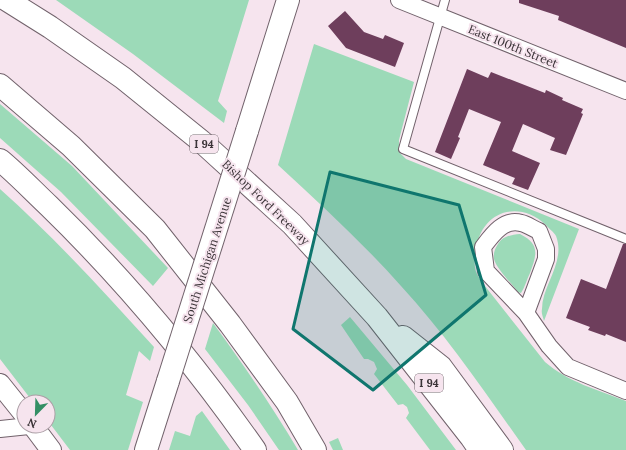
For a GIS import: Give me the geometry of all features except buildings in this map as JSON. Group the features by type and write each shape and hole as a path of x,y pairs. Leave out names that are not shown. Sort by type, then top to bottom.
{"main road":[{"name":"Bishop Ford Freeway","path":"7,0 50,27 123,78 202,141 292,224 377,316 480,450"},
{"name":"South Michigan Avenue","path":"146,450 288,0"},
{"path":"0,85 71,146 155,229 230,324 279,390 315,450"},
{"path":"0,160 74,231 146,309 227,410 255,450"},
{"path":"377,316 441,367 502,450"}],"street":[{"name":"East 100th Street","path":"399,0 626,91"},
{"path":"526,313 546,259 546,250 539,231 521,222 508,222 493,233 483,247 486,271 526,313 549,346 568,367 626,391"},
{"path":"0,384 16,404"},
{"path":"0,429 16,427"},
{"path":"39,434 51,450"}],"lane":[{"path":"445,0 403,149 626,239"}],"highlighted area":[{"path":"330,172 459,205 486,295 373,390 293,329"}],"green space":[{"path":"56,0 249,0 218,101 227,111 224,123 133,54"},
{"path":"314,44 414,82 399,140 399,152 406,159 579,229 544,321 542,312 543,300 558,255 556,236 546,225 535,217 523,212 512,211 501,214 492,219 484,228 479,239 475,269 481,281 545,362 563,375 573,380 626,401 626,450 526,450 466,366 418,305 387,270 356,239 278,165"},
{"path":"0,104 72,166 168,268 153,286 61,192 0,138"},
{"path":"0,189 60,246 154,347 150,361 139,351 126,395 143,402 128,450 70,450 56,432 56,394 27,394 0,359"},
{"path":"520,234 531,242 535,250 534,260 521,293 518,292 495,263 494,257 496,247 502,239 510,235"},
{"path":"350,317 407,385 456,450 430,450 406,418 409,413 407,407 403,404 398,405 374,374 377,369 374,362 364,359 341,325"},
{"path":"213,323 257,385 298,450 279,450 248,405 205,349"},
{"path":"202,411 230,450 169,450 175,431 190,436 196,416"},
{"path":"338,438 343,450 333,450 329,442"}]}
